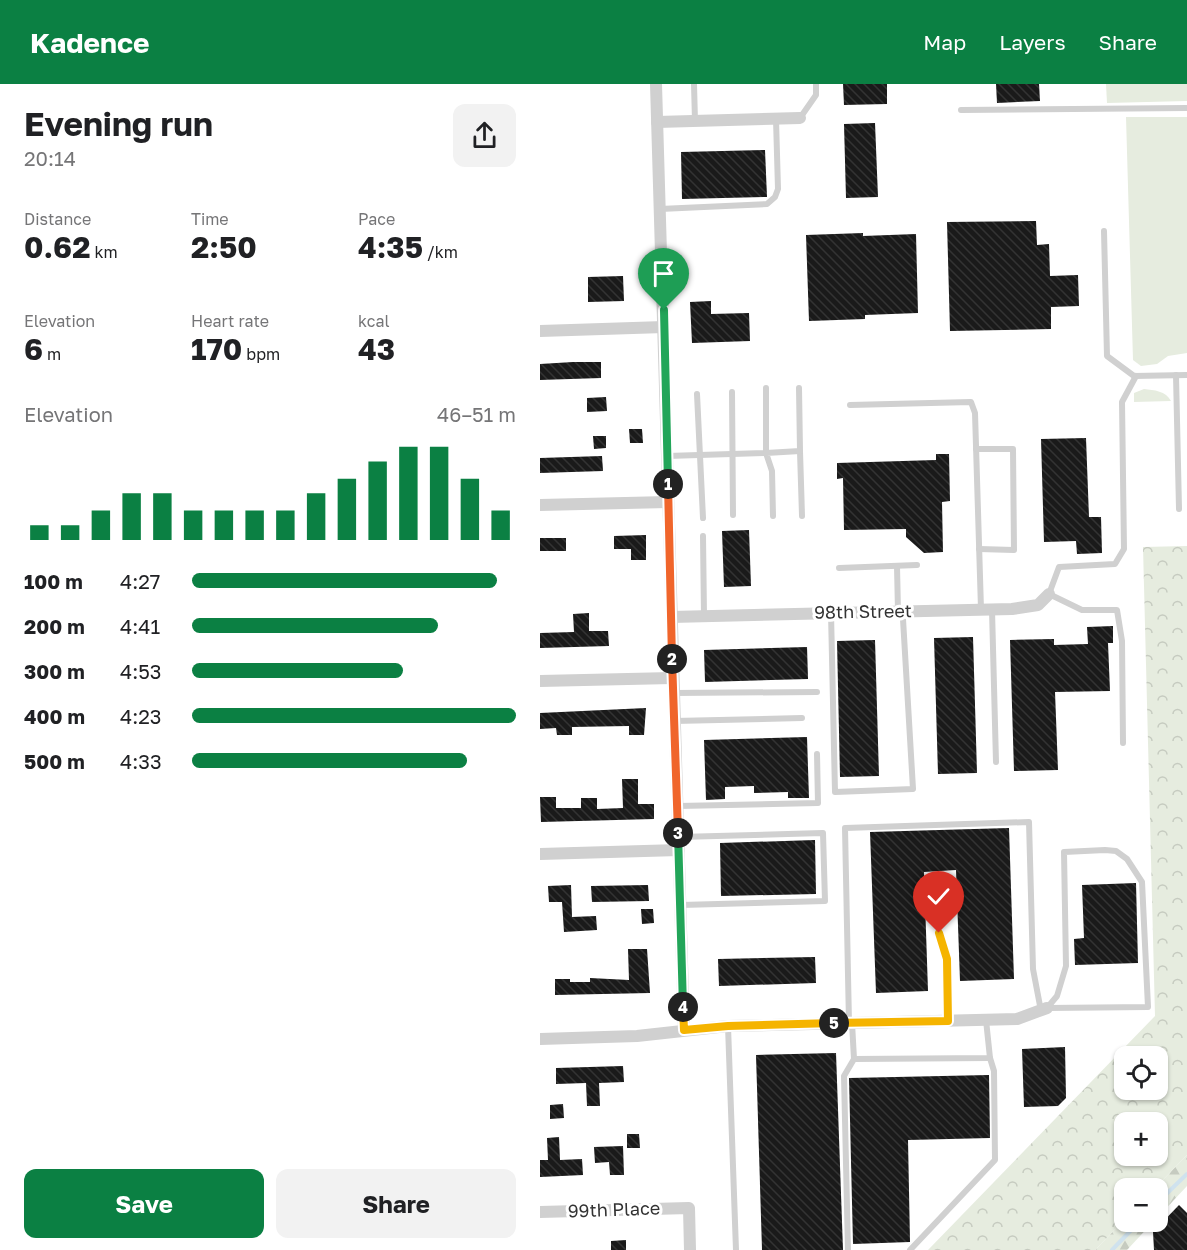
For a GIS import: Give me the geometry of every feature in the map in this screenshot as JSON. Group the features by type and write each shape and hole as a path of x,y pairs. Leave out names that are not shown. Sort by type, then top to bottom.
{"street":[{"path":"656,84 684,1030"},
{"path":"657,122 800,118"},
{"path":"540,331 664,327"},
{"path":"540,506 668,502"},
{"name":"98th Street","path":"671,617 986,610 1038,605 1049,594"},
{"path":"540,681 672,678"},
{"path":"540,855 679,850"},
{"path":"540,1039 637,1036 728,1026 1017,1019 1044,1010"},
{"name":"99th Place","path":"540,1212 689,1208 690,1250"}],"lane":[{"path":"694,84 695,121"},
{"path":"800,118 816,95 816,84"},
{"path":"961,110 1187,108"},
{"path":"660,208 766,204 775,197 778,189 776,119"},
{"path":"1104,231 1107,356 1136,376 1187,375"},
{"path":"1176,375 1179,509"},
{"path":"1123,743 1122,641 1117,610 1082,610 1049,594 1059,567 1115,564 1124,549 1122,402 1136,376"},
{"path":"766,388 766,453 772,471 773,516"},
{"path":"800,388 802,516"},
{"path":"732,392 733,515"},
{"path":"697,394 703,518"},
{"path":"850,405 971,402 975,412 979,549 986,610 996,762"},
{"path":"976,449 1013,449 1014,550 979,549"},
{"path":"667,456 800,451"},
{"path":"703,536 704,616"},
{"path":"839,568 916,565"},
{"path":"831,613 835,792 913,789 903,619 898,612 897,566"},
{"path":"673,693 817,692"},
{"path":"674,721 802,718"},
{"path":"677,806 818,803 817,754"},
{"path":"848,1250 844,1076 854,1059 845,828 1029,822 1034,969 1044,1010"},
{"path":"678,837 823,833 825,901 681,905"},
{"path":"1116,851 1127,859 1142,882 1148,1007 1044,1010 1057,996 1065,966 1064,852 1116,851"},
{"path":"941,890 939,933 947,959 948,1021"},
{"path":"910,1250 995,1160 994,1071 990,1058 986,1020"},
{"path":"728,1026 736,1250"},
{"path":"854,1059 990,1058"}],"green space":[{"path":"1106,84 1187,84 1187,101 1107,103"},
{"path":"1126,117 1187,117 1187,353 1168,356 1157,364 1141,366 1133,360"},
{"path":"1144,389 1163,393 1171,401 1134,402 1134,393"},
{"path":"1187,546 1187,1155 1165,1178 1114,1178 1114,1230 1095,1250 928,1250 1114,1058 1114,1100 1168,1100 1168,1046 1126,1046 1155,1016 1143,547"},
{"path":"1187,1155 1187,1186 1168,1206 1168,1178 1165,1178"},
{"path":"1114,1230 1144,1232 1127,1250 1095,1250"}],"building":[{"path":"843,84 887,84 887,104 844,105"},
{"path":"996,84 1039,84 1040,101 997,103"},
{"path":"875,123 878,197 846,198 844,124"},
{"path":"765,150 767,197 682,199 681,152"},
{"path":"1036,221 1037,245 1049,244 1050,276 1078,275 1079,306 1051,307 1051,329 950,331 947,222"},
{"path":"863,233 863,236 916,234 918,313 865,315 865,319 809,321 806,235"},
{"path":"623,276 624,301 588,302 588,277"},
{"path":"711,301 711,314 749,313 750,341 692,343 690,302"},
{"path":"601,362 601,378 540,380 540,364"},
{"path":"606,397 607,411 587,412 587,398"},
{"path":"629,429 642,429 643,443 630,443"},
{"path":"593,436 606,436 606,448 594,449"},
{"path":"1086,438 1089,517 1101,517 1102,553 1077,554 1076,541 1044,542 1041,439"},
{"path":"936,454 949,454 950,501 942,502 943,552 924,553 906,537 906,529 844,530 843,478 837,479 837,463 936,460"},
{"path":"602,456 603,471 540,473 540,458"},
{"path":"749,530 751,586 724,587 722,531"},
{"path":"646,535 646,560 631,560 631,549 614,549 614,536"},
{"path":"540,538 566,538 566,551 540,551"},
{"path":"589,613 589,631 608,631 609,646 540,648 540,633 574,632 573,614"},
{"path":"1113,626 1113,643 1108,643 1110,691 1055,692 1058,770 1014,771 1010,640 1054,639 1054,645 1088,644 1087,627"},
{"path":"973,637 977,773 938,774 934,638"},
{"path":"875,640 879,776 840,777 837,641"},
{"path":"807,647 808,679 705,682 704,650"},
{"path":"646,708 644,735 629,735 629,726 572,727 572,735 557,735 556,728 540,729 540,713"},
{"path":"807,737 809,798 788,798 788,792 754,793 754,786 725,787 725,799 706,800 704,740"},
{"path":"622,779 638,779 638,804 654,804 654,819 541,822 540,797 556,797 556,808 581,808 581,798 597,798 597,809 623,808"},
{"path":"1009,828 1014,979 960,981 956,870 924,872 928,991 876,993 870,832"},
{"path":"815,840 816,894 721,896 720,843"},
{"path":"1136,883 1138,963 1075,965 1074,939 1084,938 1082,885"},
{"path":"571,885 572,917 596,916 597,930 564,932 562,902 549,902 548,886"},
{"path":"648,885 649,901 592,902 591,886"},
{"path":"641,909 653,909 654,923 642,924"},
{"path":"628,949 647,949 650,993 555,995 555,979 570,979 570,982 590,982 590,978 629,980"},
{"path":"815,957 816,983 719,986 718,959"},
{"path":"1065,1047 1066,1098 1058,1106 1024,1107 1022,1049"},
{"path":"836,1053 843,1250 762,1250 756,1055"},
{"path":"623,1066 624,1082 599,1083 600,1106 587,1106 586,1083 556,1084 556,1068"},
{"path":"989,1075 990,1138 908,1140 910,1242 853,1244 849,1078"},
{"path":"563,1104 564,1118 550,1119 550,1105"},
{"path":"627,1134 639,1134 640,1148 627,1148"},
{"path":"559,1137 560,1160 582,1159 583,1175 540,1177 540,1160 548,1160 547,1138"},
{"path":"623,1146 624,1175 610,1175 609,1162 595,1163 594,1147"},
{"path":"1179,1205 1187,1213 1187,1250 1154,1250 1153,1232 1168,1232 1168,1216"},
{"path":"626,1240 626,1250 611,1250 611,1241"}],"waterway":[{"path":"1168,1192 1187,1174"},
{"path":"1112,1250 1129,1232"}],"route":[{"path":"664,310 672,678 684,1030 728,1026 948,1021 947,959 939,933"}]}
